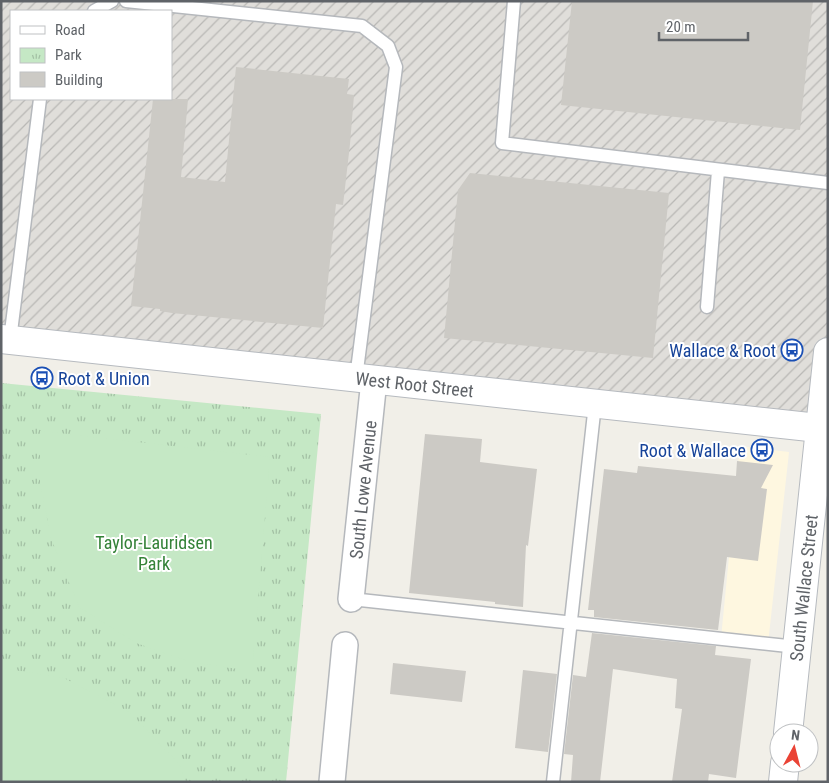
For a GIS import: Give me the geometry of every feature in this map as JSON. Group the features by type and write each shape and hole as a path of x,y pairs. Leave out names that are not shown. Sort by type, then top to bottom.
{"street":[{"name":"West Root Street","path":"6,340 824,429"},
{"name":"South Wallace Street","path":"789,723 824,429 828,352"},
{"name":"South Lowe Avenue","path":"351,599 365,379"},
{"path":"332,782 345,645"}],"lane":[{"path":"96,10 112,1"},
{"path":"126,1 362,26 388,46 396,67 365,379"},
{"path":"514,1 502,143 828,183"},
{"path":"6,340 40,100"},
{"path":"706,307 718,171"},
{"path":"553,782 595,404"},
{"path":"351,599 797,647"}],"shaded area":[{"path":"1,1 828,1 828,356 820,430 1,343"},
{"path":"740,446 789,452 768,644 721,638"}],"green space":[{"name":"Taylor-Lauridsen Park","path":"1,383 321,414 286,782 1,782"},
{"path":"40,431 270,457 252,671 190,662 136,643 79,607 51,538 40,482"},
{"path":"1,668 64,678 129,712 179,764 186,782 1,782"}],"building":[{"path":"572,1 813,1 800,130 561,105"},
{"path":"236,67 349,79 347,94 354,95 350,144 343,205 336,204 323,328 172,313 160,311 160,309 131,306 153,100 188,99 181,177 225,182"},
{"path":"470,173 669,193 653,358 444,338 458,190"},
{"path":"425,434 482,439 480,462 537,469 528,546 526,545 523,607 495,604 495,602 409,593"},
{"path":"737,461 773,465 761,488 767,489 758,561 727,557 718,630 594,617 594,610 588,610 604,469 637,473 638,466 736,476"},
{"path":"592,633 716,646 715,655 751,659 736,778 709,774 708,782 672,782 682,709 675,708 677,679 613,669 600,782 571,782 573,755 564,754 573,675 586,677"},
{"path":"393,663 466,671 462,702 390,694"},
{"path":"523,670 557,674 548,752 515,748"}],"place":[{"name":"Wallace & Root","path":"792,350"},
{"name":"Root & Union","path":"42,378"},
{"name":"Root & Wallace","path":"762,450"}]}
